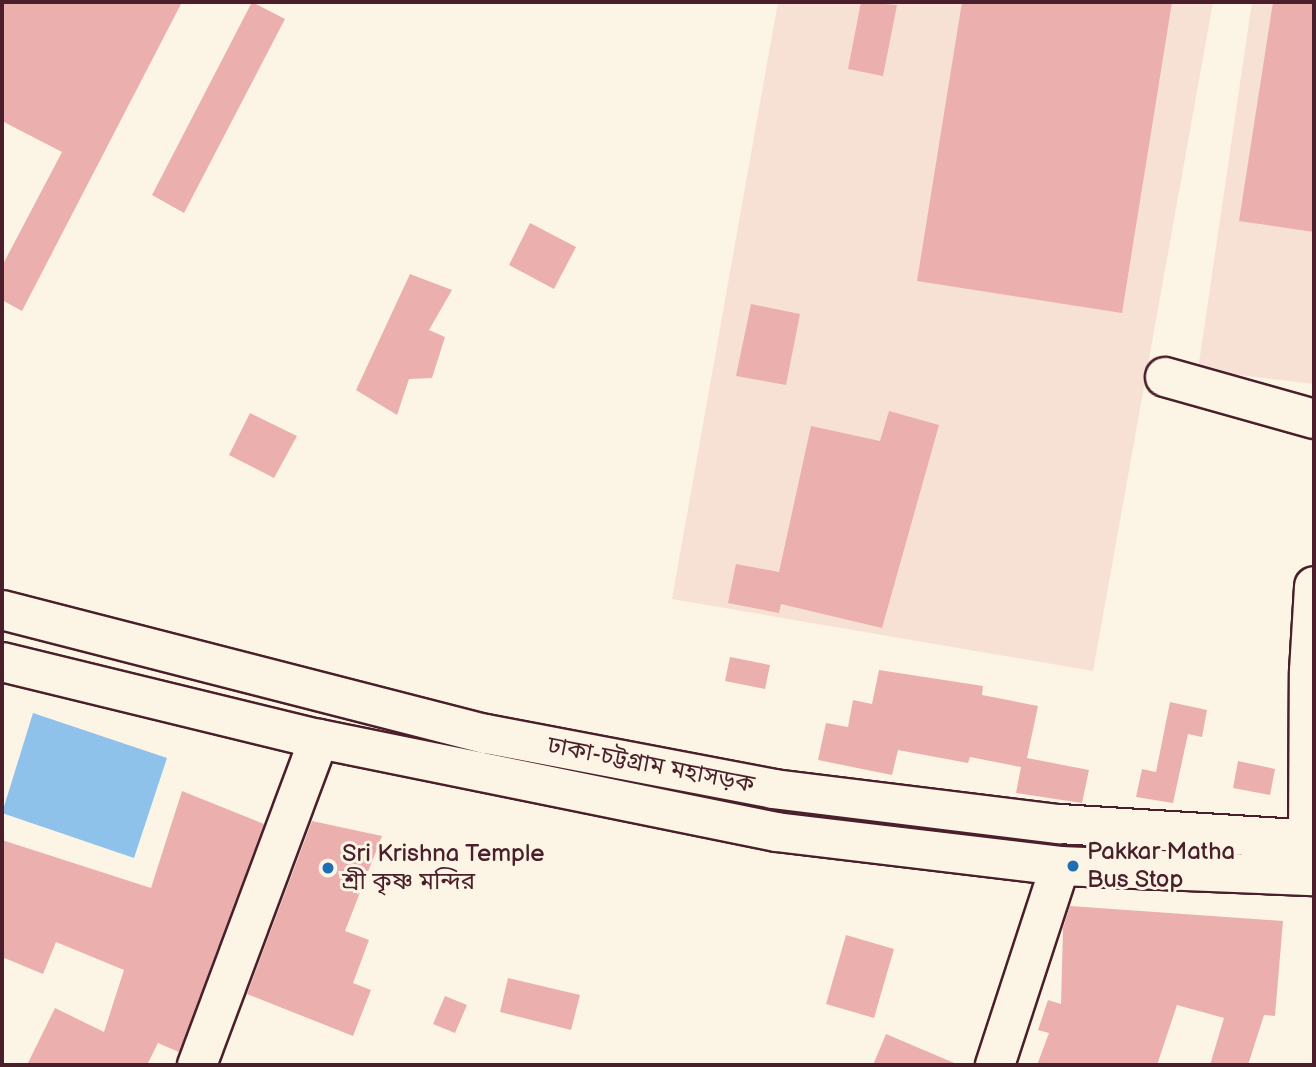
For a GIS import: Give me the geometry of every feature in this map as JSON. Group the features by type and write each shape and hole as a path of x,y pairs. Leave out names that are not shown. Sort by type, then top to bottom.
{"main road":[{"path":"1165,377 1314,419"},
{"path":"1312,852 1309,671 1314,586"},
{"name":"ঢাকা-চট্টগ্রাম মহাসড়ক","path":"2,610 486,734 773,789 1312,852"},
{"name":"ঢাকা-চট্টগ্রাম মহাসড়ক","path":"2,662 319,739 776,832 1060,866 1312,852"},
{"path":"197,1065 319,739"},
{"path":"995,1065 1060,866"}],"shaded area":[{"path":"778,2 1213,2 1093,671 672,599"},
{"path":"1252,2 1314,2 1314,384 1198,370"}],"water":[{"path":"33,713 167,758 134,858 2,813"}],"building":[{"path":"2,2 182,2 22,311 2,300 2,266 62,152 2,121"},
{"path":"252,2 285,19 184,213 152,195"},
{"path":"861,2 897,5 883,76 848,69"},
{"path":"962,2 1172,2 1122,313 917,281"},
{"path":"1273,2 1314,2 1314,232 1239,221"},
{"path":"530,223 576,247 554,289 509,265"},
{"path":"410,274 452,290 429,330 445,337 432,378 409,379 397,415 356,390"},
{"path":"751,304 800,314 786,385 736,376"},
{"path":"889,411 939,425 882,628 781,604 779,613 728,603 736,564 779,572 811,426 880,441"},
{"path":"250,413 297,436 274,478 229,455"},
{"path":"730,657 770,665 765,689 725,681"},
{"path":"879,670 983,686 982,695 1038,706 1027,758 1089,770 1082,803 1016,793 1021,767 970,757 968,763 898,750 892,775 818,760 826,723 848,727 853,700 872,704"},
{"path":"1170,702 1207,710 1202,737 1188,734 1173,803 1136,797 1142,769 1156,772"},
{"path":"1238,761 1275,769 1270,795 1233,788"},
{"path":"182,791 264,824 179,1052 158,1043 147,1065 27,1065 55,1008 104,1032 124,970 56,942 43,974 2,957 2,840 151,888"},
{"path":"312,821 382,836 345,931 369,940 353,983 371,990 353,1036 247,994"},
{"path":"1070,906 1283,921 1275,1016 1264,1015 1248,1065 1210,1065 1224,1018 1177,1005 1157,1065 1037,1065 1049,1033 1038,1030 1048,1000 1061,1004 1063,928"},
{"path":"846,935 894,949 874,1018 826,1004"},
{"path":"508,978 580,995 571,1030 500,1012"},
{"path":"445,996 467,1005 455,1033 433,1024"},
{"path":"886,1034 959,1065 873,1065"}],"place":[{"name":"Pakkar Matha Bus Stop","path":"1073,866"},
{"name":"Sri Krishna Temple শ্রী কৃষ্ণ মন্দির","path":"328,868"}]}
